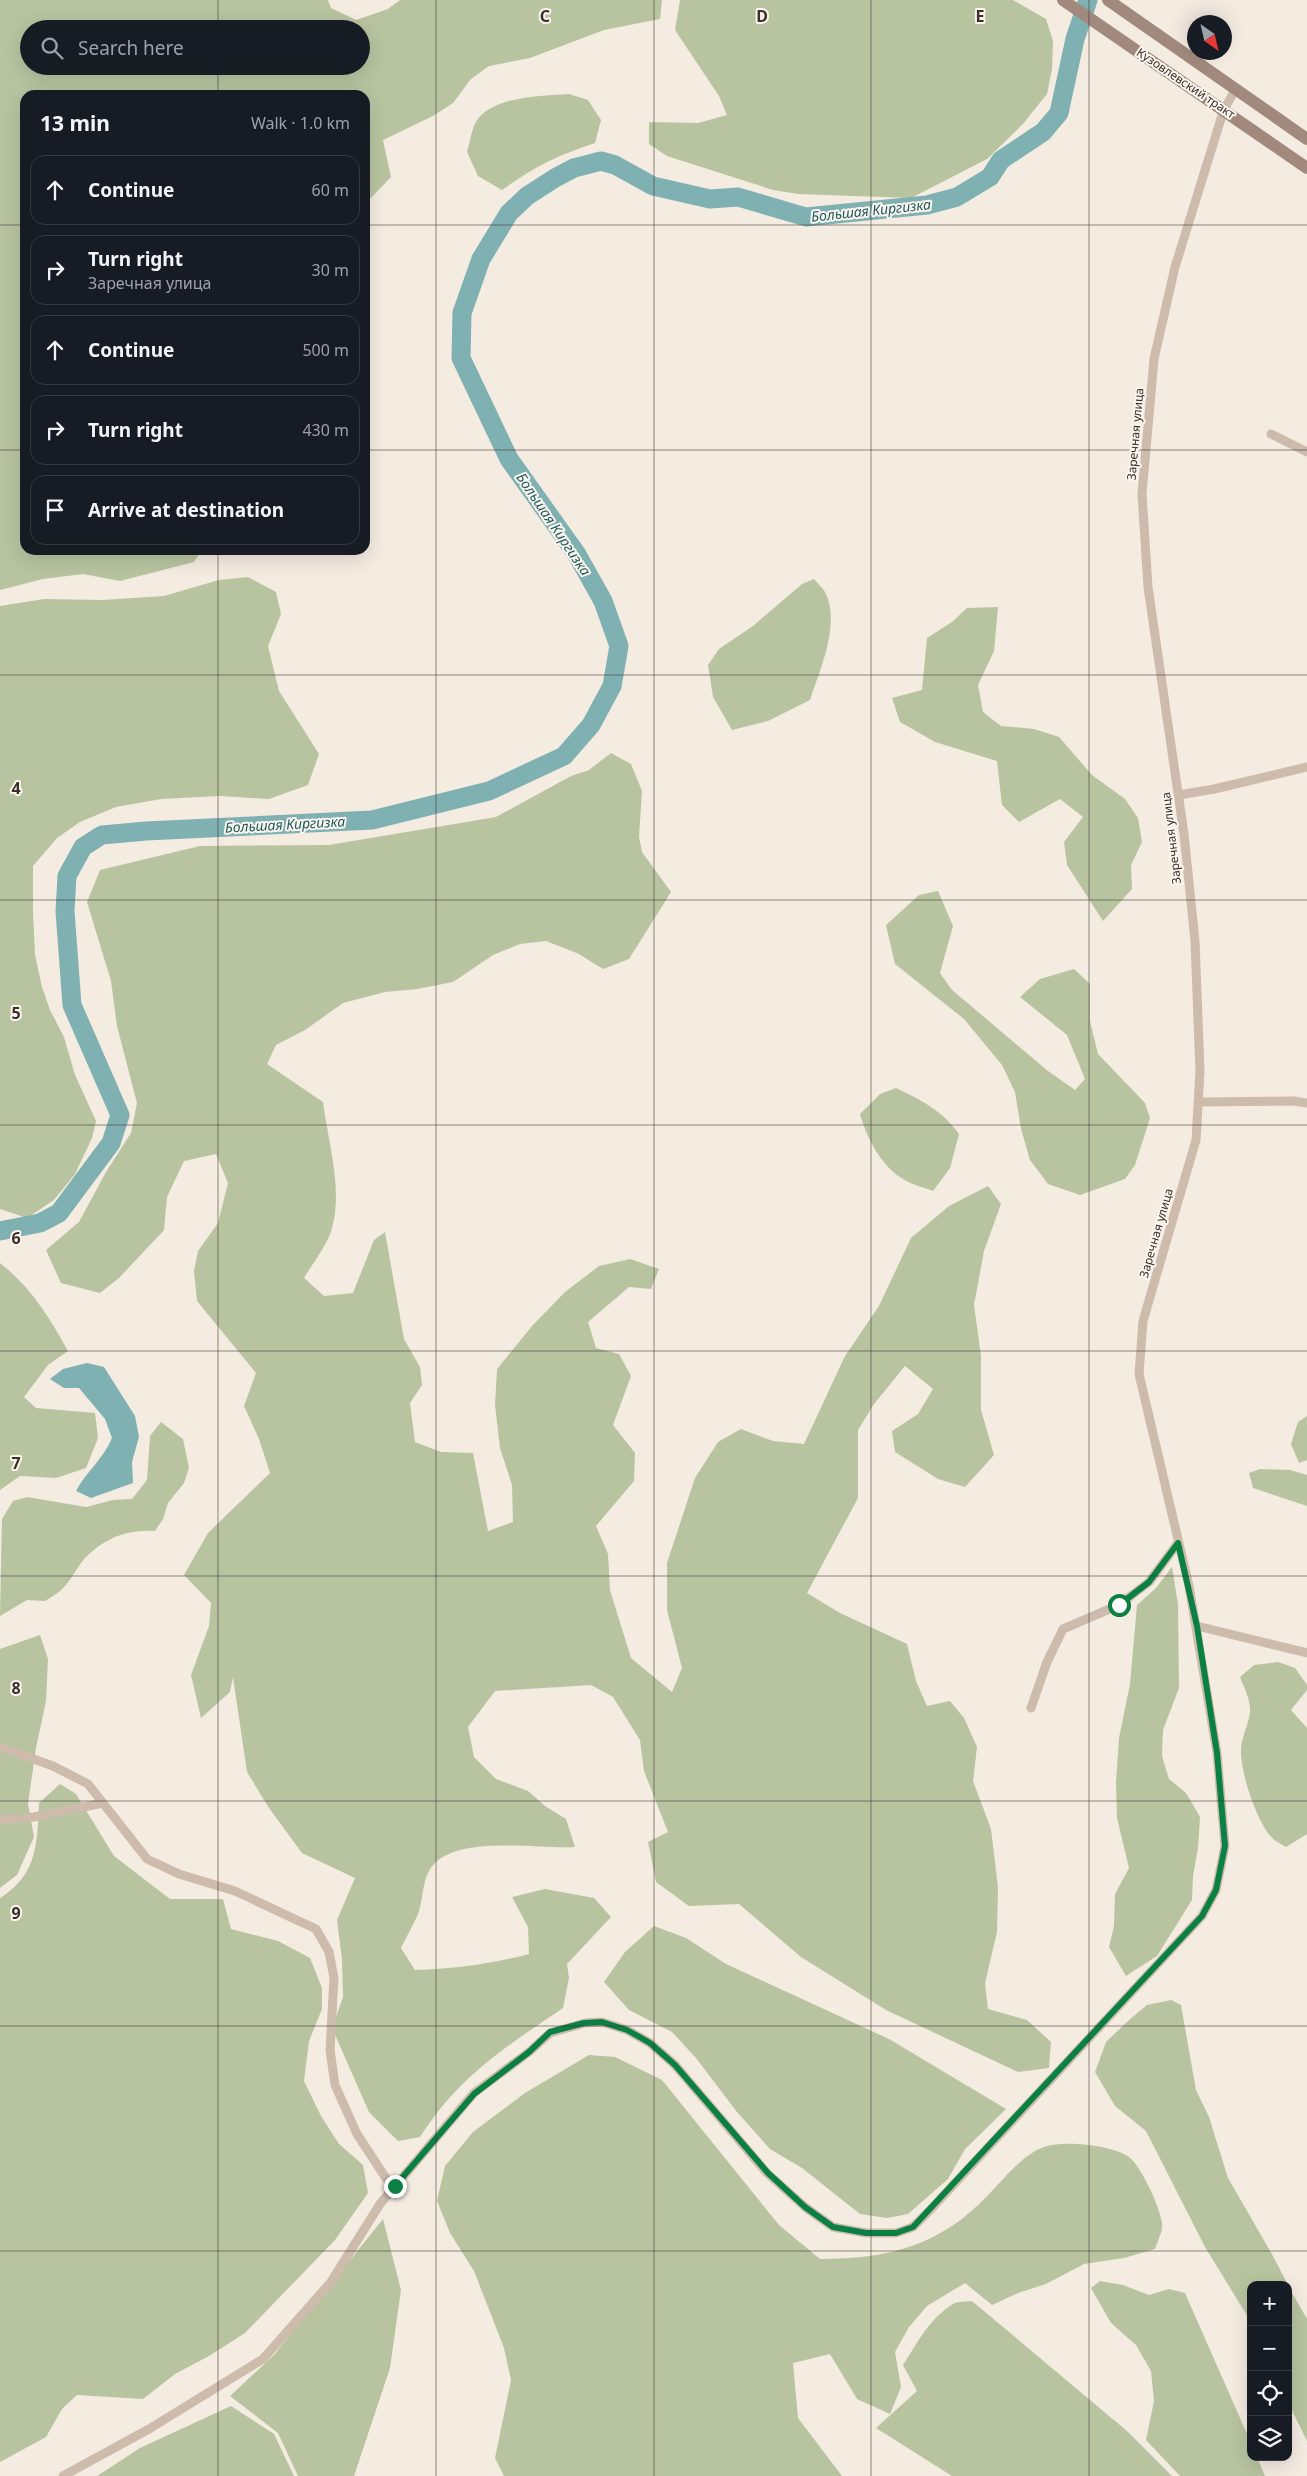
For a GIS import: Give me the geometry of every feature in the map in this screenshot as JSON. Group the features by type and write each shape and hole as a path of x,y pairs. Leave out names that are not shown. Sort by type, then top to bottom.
{"main road":[{"name":"Кузовлевский тракт","path":"1063,0 1224,109 1307,168"},
{"name":"Кузовлевский тракт","path":"1108,0 1307,139"}],"street":[{"name":"Заречная улица","path":"63,2476 149,2429 263,2359 331,2282 380,2204 474,2094 529,2052 550,2032 584,2023 602,2022 627,2030 650,2043 675,2065 768,2173 805,2207 833,2227 866,2233 896,2233 913,2227 1202,1916 1216,1890 1225,1846 1217,1753 1189,1586 1139,1374 1143,1321 1196,1140 1200,1102 1200,1021 1195,940 1178,795 1148,587 1142,494 1154,359 1175,267 1224,109 1236,89"},
{"path":"1271,434 1307,452"},
{"path":"1178,795 1214,789 1307,767"},
{"path":"1200,1102 1307,1103"},
{"path":"1031,1708 1047,1662 1063,1629 1119,1605 1149,1582 1178,1543"},
{"path":"1197,1626 1307,1653"},
{"path":"0,1747 53,1766 88,1784 124,1832 148,1859 179,1874 235,1890 316,1929 329,1952 334,1978 330,2050 335,2085 357,2134 392,2189"},
{"path":"0,1820 34,1817 103,1803"}],"green space":[{"path":"0,0 328,0 331,8 356,20 388,9 400,0 662,0 660,19 604,30 530,58 489,66 471,79 453,103 433,116 383,140 391,177 370,199 370,90 20,90 20,555 199,555 194,562 120,581 83,574 43,579 0,590"},
{"path":"680,0 1013,0 1046,19 1053,41 1052,69 1047,94 1022,125 987,159 911,198 798,194 773,190 667,156 649,144 649,122 698,123 727,115 719,96 675,30"},
{"path":"569,94 588,100 601,120 595,143 547,162 502,190 478,176 467,152 474,126 483,113 505,102 518,99"},
{"path":"248,577 276,592 281,614 268,646 279,691 319,754 308,785 269,799 220,796 161,799 116,807 80,822 57,838 33,866 35,955 42,987 50,1010 64,1037 75,1075 96,1121 92,1138 75,1174 54,1200 27,1218 0,1209 0,606 44,599 103,600 164,596 219,580"},
{"path":"814,579 826,594 830,606 831,619 827,647 810,700 768,721 732,730 713,697 708,665 719,649 753,626 802,584"},
{"path":"998,607 994,651 978,685 983,712 1001,726 1034,729 1059,737 1092,775 1125,799 1138,818 1142,842 1131,865 1132,889 1103,921 1067,865 1064,842 1083,817 1060,799 1019,822 1002,805 997,761 935,742 900,722 892,698 922,690 927,638 952,622 967,608"},
{"path":"611,753 631,764 642,791 639,837 642,852 671,892 629,959 603,969 579,954 546,941 520,944 493,955 453,982 417,989 385,992 343,1003 305,1030 276,1045 267,1064 323,1102 335,1181 335,1213 332,1228 324,1247 304,1278 324,1296 353,1293 374,1240 385,1232 404,1339 420,1367 422,1385 410,1403 415,1442 441,1452 473,1453 488,1531 513,1522 512,1485 500,1448 495,1405 497,1369 532,1326 565,1292 599,1266 630,1259 659,1269 651,1289 629,1287 588,1322 596,1348 619,1354 631,1376 613,1425 635,1453 634,1481 596,1526 608,1554 610,1590 631,1658 672,1692 682,1668 667,1610 667,1563 695,1478 718,1442 741,1429 773,1441 804,1444 845,1356 879,1306 911,1238 949,1206 988,1186 1001,1204 984,1251 974,1305 981,1356 981,1410 994,1455 965,1487 938,1479 895,1452 892,1431 918,1414 933,1389 905,1366 874,1404 858,1430 858,1498 807,1593 840,1613 907,1644 916,1681 927,1706 950,1701 964,1718 977,1747 973,1781 991,1829 998,1888 997,1932 985,1983 988,2009 1027,2020 1051,2042 1049,2068 1018,2072 886,2010 801,1957 739,1904 689,1906 656,1882 648,1842 668,1832 644,1771 640,1740 613,1697 591,1685 495,1691 468,1727 474,1757 496,1779 528,1791 545,1806 566,1819 575,1847 495,1846 473,1848 454,1852 438,1860 428,1873 418,1914 401,1948 415,1970 473,1965 529,1954 528,1927 512,1897 545,1889 594,1898 611,1917 567,1964 569,1978 563,2008 502,2050 467,2080 450,2097 420,2137 398,2141 369,2112 332,2028 343,1997 342,1960 337,1920 355,1878 302,1853 269,1808 247,1772 233,1677 230,1692 201,1718 191,1675 209,1626 211,1603 184,1575 208,1533 270,1473 259,1439 244,1406 256,1373 197,1301 194,1271 198,1251 218,1223 228,1183 216,1154 184,1161 167,1197 164,1230 119,1278 100,1293 61,1283 46,1250 79,1222 106,1172 131,1133 137,1103 117,1026 111,981 87,902 100,870 200,846 329,845 496,817 571,776 589,770"},
{"path":"938,891 953,926 940,973 952,990 1048,1071 1075,1090 1085,1079 1067,1035 1020,997 1040,979 1074,969 1090,984 1090,1021 1098,1054 1145,1103 1150,1118 1135,1165 1125,1179 1080,1195 1048,1184 1030,1160 1021,1129 1015,1092 1002,1065 964,1019 895,964 886,925 919,895"},
{"path":"896,1088 939,1113 959,1134 950,1168 933,1191 908,1182 886,1165 870,1140 860,1114 880,1094"},
{"path":"0,1263 30,1292 68,1351 48,1365 24,1397 36,1408 95,1413 98,1438 86,1468 56,1478 20,1476 0,1490"},
{"path":"1307,1416 1307,1460 1299,1463 1291,1444 1298,1422"},
{"path":"161,1422 183,1439 189,1468 184,1483 168,1503 163,1519 155,1531 126,1533 108,1540 85,1558 67,1584 57,1593 45,1601 27,1600 0,1616 2,1519 13,1501 27,1497 86,1507 113,1500 132,1499 147,1480 150,1436"},
{"path":"1260,1469 1290,1470 1307,1475 1307,1506 1253,1488 1249,1473"},
{"path":"1172,1567 1178,1604 1179,1688 1163,1730 1162,1756 1169,1779 1186,1793 1200,1817 1198,1848 1193,1876 1192,1900 1157,1956 1126,1976 1109,1947 1114,1926 1115,1894 1129,1868 1117,1818 1116,1782 1119,1738 1130,1684 1137,1605 1156,1588"},
{"path":"40,1635 48,1659 46,1701 36,1748 28,1804 34,1837 17,1875 0,1888 0,1649"},
{"path":"1278,1662 1295,1668 1307,1685 1307,1690 1291,1710 1307,1728 1307,1834 1286,1847 1273,1839 1261,1822 1247,1785 1241,1752 1250,1708 1240,1677 1254,1665"},
{"path":"60,1784 76,1794 114,1856 170,1899 223,1899 231,1929 278,1941 310,1958 322,1988 322,2009 309,2041 304,2081 321,2116 339,2144 363,2165 368,2193 335,2240 245,2333 209,2356 175,2374 143,2399 77,2395 62,2409 46,2437 0,2462 0,1898 13,1889 29,1868 36,1844 39,1803"},
{"path":"654,1926 686,1938 726,1964 889,2039 1006,2109 965,2149 948,2179 908,2214 887,2218 860,2214 802,2168 770,2149 737,2112 696,2058 672,2032 629,2010 604,1982 625,1952"},
{"path":"1171,2000 1181,2005 1196,2090 1209,2117 1228,2178 1286,2281 1247,2281 1247,2315 1205,2247 1146,2131 1115,2106 1095,2072 1106,2042 1147,2005"},
{"path":"589,2055 615,2057 662,2080 779,2225 820,2259 868,2256 890,2252 931,2238 951,2227 969,2213 1028,2155 1044,2147 1063,2144 1088,2145 1111,2149 1129,2157 1139,2169 1154,2199 1161,2217 1161,2233 1155,2249 1124,2258 1084,2264 1046,2284 1018,2293 992,2305 965,2283 927,2306 909,2327 895,2352 901,2387 890,2414 857,2399 830,2354 793,2363 798,2418 842,2476 504,2476 495,2458 511,2380 504,2348 474,2271 450,2233 437,2201 445,2166 473,2132 525,2093"},
{"path":"383,2219 401,2290 390,2368 354,2476 298,2476 278,2433 230,2396 274,2355"},
{"path":"1100,2281 1123,2285 1149,2295 1169,2289 1185,2293 1247,2434 1247,2461 1259,2461 1265,2476 1180,2476 1146,2440 1154,2401 1151,2371 1136,2345 1111,2323 1091,2288"},
{"path":"1292,2293 1307,2319 1307,2441 1292,2410"},
{"path":"972,2301 1127,2431 1172,2476 952,2476 876,2428 917,2391 903,2365 937,2316 953,2304"},
{"path":"231,2406 274,2434 294,2476 97,2476 140,2448"}],"water":[{"path":"87,1363 104,1367 135,1416 139,1437 132,1462 133,1483 91,1498 76,1491 112,1438 105,1419 79,1388 64,1388 50,1379 63,1369"}],"waterway":[{"name":"Большая Киргизка","path":"0,1231 40,1223 59,1213 111,1143 120,1115 72,1005 65,911 67,876 83,847 102,835 146,831 372,820 489,791 564,756 591,725 612,686 619,646 603,601 576,553 509,459 461,358 462,313 481,259 509,213 527,196 555,178 574,168 601,161 615,165 653,186 710,199 738,197 806,217 927,205 957,197 990,177 1001,160 1043,132 1059,113 1075,39 1088,0"}],"route":[{"path":"395,2186 474,2094 529,2052 550,2032 584,2023 602,2022 627,2030 650,2043 675,2065 768,2173 805,2207 833,2227 866,2233 896,2233 913,2227 1202,1916 1216,1890 1225,1846 1217,1753 1197,1626 1178,1543 1149,1582 1119,1605"}]}
